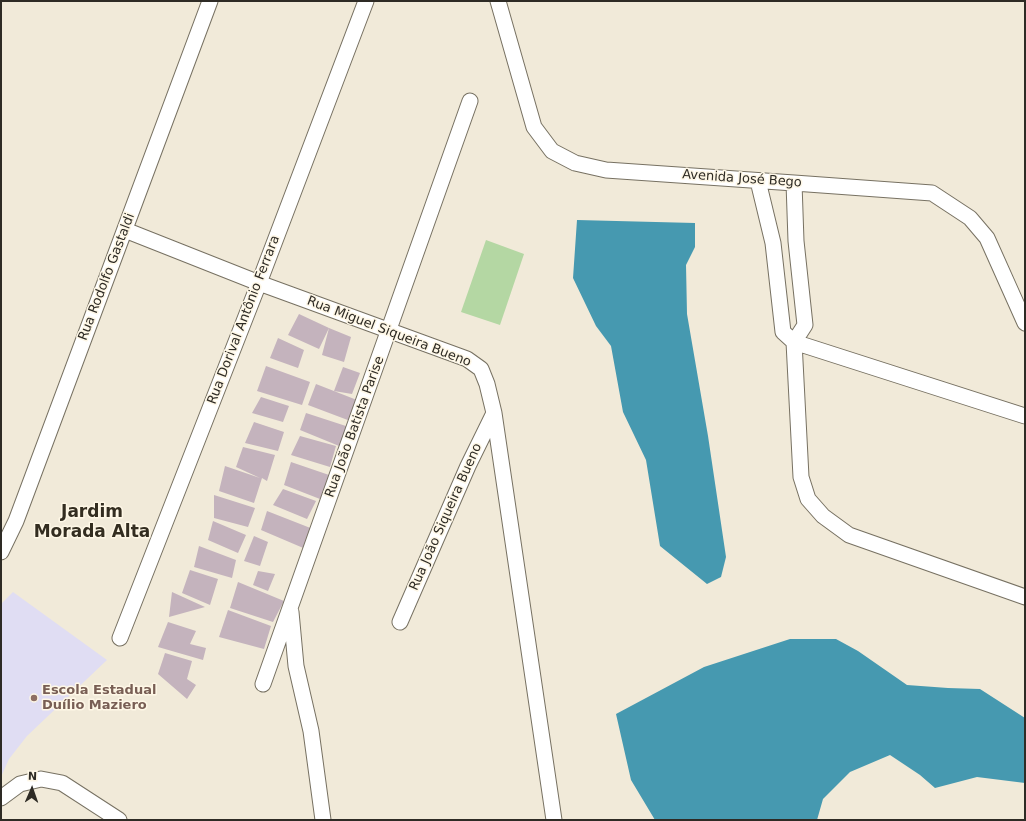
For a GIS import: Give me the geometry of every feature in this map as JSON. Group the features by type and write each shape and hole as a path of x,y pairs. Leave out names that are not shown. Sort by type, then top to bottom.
{"street":[{"name":"Rua Rodolfo Gastaldi","path":"1,552 16,521 210,1"},
{"name":"Rua Dorival Antônio Ferrara","path":"120,638 259,283 366,1"},
{"name":"Avenida José Bego","path":"498,1 534,127 552,151 575,163 606,170 932,194 970,218 987,238 1025,323"},
{"name":"Rua João Batista Parise","path":"263,684 470,101"},
{"path":"758,181 773,243 783,332 794,342 1025,416"},
{"path":"794,183 796,241 805,325 794,342 801,477 808,499 823,516 848,535 1025,597"},
{"name":"Rua Miguel Siqueira Bueno","path":"125,230 259,283 467,359 481,370 487,384 494,413 554,820"},
{"name":"Rua João Siqueira Bueno","path":"400,622 468,466 494,413"},
{"path":"290,607 296,666 311,731 323,820"},
{"path":"1,798 20,784 41,778 62,783 119,820"}],"shaded area":[{"name":"Escola Estadual Duílio Maziero","path":"13,592 107,660 27,736 9,759 1,777 1,604"}],"green space":[{"path":"486,240 524,254 500,325 461,312"}],"water":[{"path":"577,220 695,223 695,247 686,265 687,314 708,436 726,557 721,577 707,584 660,546 646,460 623,412 611,346 596,326 573,278"},
{"path":"790,639 836,639 858,651 907,685 980,689 1025,718 1025,783 977,777 935,788 920,775 890,755 850,772 823,799 817,820 655,820 631,780 616,714 704,667"}],"building":[{"path":"299,314 329,328 319,349 288,335"},
{"path":"329,328 351,337 344,362 322,355"},
{"path":"278,338 304,350 298,368 270,358"},
{"path":"266,366 310,382 302,405 257,391"},
{"path":"343,367 360,373 352,394 334,391"},
{"path":"316,384 362,402 353,422 308,405"},
{"path":"261,397 289,406 283,422 252,413"},
{"path":"306,413 352,428 344,448 300,430"},
{"path":"254,422 284,432 278,451 245,443"},
{"path":"300,436 336,446 330,467 291,455"},
{"path":"243,447 275,455 267,481 262,478 254,503 219,491 225,466 260,478 236,467"},
{"path":"291,462 332,476 320,499 284,485"},
{"path":"283,489 316,501 307,519 273,505"},
{"path":"214,495 255,508 248,527 214,518"},
{"path":"267,511 313,529 308,550 261,530"},
{"path":"213,521 246,535 238,553 208,540"},
{"path":"254,536 268,542 260,566 244,561"},
{"path":"199,546 236,560 232,578 194,567"},
{"path":"190,570 218,579 210,605 182,593"},
{"path":"258,571 275,574 268,591 253,585"},
{"path":"238,582 284,601 273,622 230,608"},
{"path":"172,592 205,607 169,617"},
{"path":"228,610 271,626 264,649 219,637"},
{"path":"168,622 196,631 190,644 206,648 203,660 158,647"},
{"path":"165,653 192,661 187,679 196,685 187,699 158,674"}],"place":[{"name":"Escola Estadual Duílio Maziero","path":"34,698"}],"district":[{"name":"Jardim Morada Alta","path":"92,523"}]}
